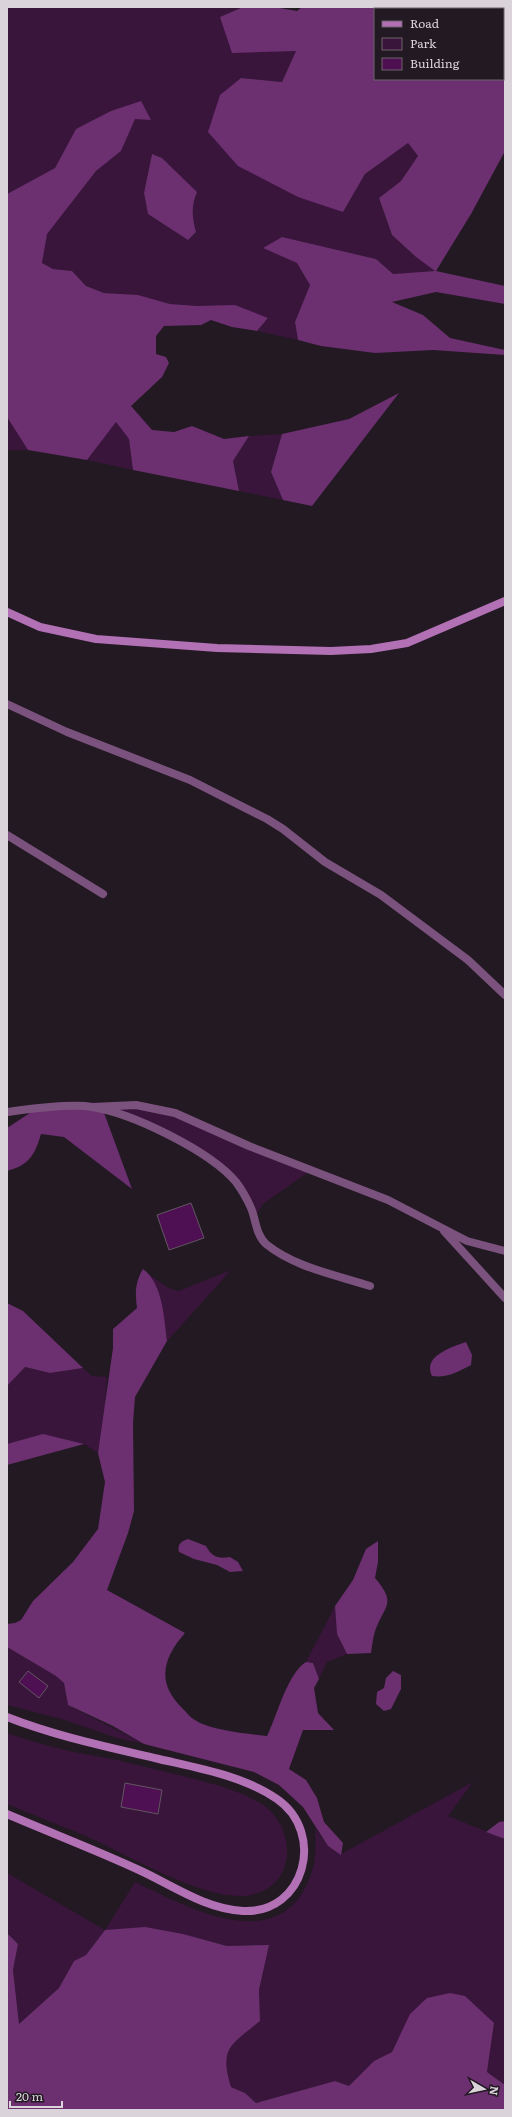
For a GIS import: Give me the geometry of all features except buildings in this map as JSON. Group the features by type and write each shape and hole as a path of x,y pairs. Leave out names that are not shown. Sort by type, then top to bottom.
{"main road":[{"path":"7,612 40,627 96,639 217,648 331,651 371,649 407,643 505,601"},
{"path":"7,1717 59,1733 215,1772 265,1792 284,1804 297,1818 302,1834 303,1859 294,1885 282,1900 263,1909 241,1911 216,1906 201,1900 140,1870 7,1814"}],"street":[{"path":"7,704 74,735 190,780 278,826 324,862 381,895 468,960 505,995"},
{"path":"7,835 103,894"},
{"path":"7,1112 136,1105 175,1113 249,1146 388,1200 474,1243 505,1251"},
{"path":"92,1107 136,1121 166,1134 194,1149 222,1168 241,1189 251,1208 260,1237 274,1250 298,1262 370,1286"},
{"path":"441,1227 505,1298"}],"green space":[{"path":"7,7 243,7 220,17 296,51 282,82 241,78 343,212 365,174 408,143 418,156 401,181 379,198 392,235 416,257 436,271 393,274 376,259 282,237 264,248 297,263 310,285 295,322 298,340 257,331 268,318 198,306 170,304 138,295 104,293 86,286 72,271 53,269 42,263 46,234 96,171 121,151 141,101 76,129 55,168 7,194","holes":["152,154 162,158 197,192 193,212 196,232 188,240 148,214 144,193"]},
{"path":"7,417 28,450 7,450"},
{"path":"116,421 129,439 133,470 87,460"},
{"path":"282,434 271,472 283,500 239,491 233,461 249,436"},
{"path":"119,1105 149,1106 311,1170 263,1204 254,1218 246,1198 208,1158 116,1114"},
{"path":"231,1270 167,1341 160,1298 150,1275 168,1288 179,1291"},
{"path":"24,1367 50,1373 83,1368 92,1376 107,1377 104,1423 98,1453 84,1444 7,1444 7,1386"},
{"path":"335,1606 337,1634 347,1654 327,1662 319,1679 313,1663 306,1662"},
{"path":"7,1647 56,1676 64,1683 68,1705 144,1744 117,1738 65,1720 7,1705"},
{"path":"7,1733 64,1750 117,1760 171,1773 205,1782 250,1797 272,1812 280,1824 285,1838 287,1852 285,1865 279,1877 269,1887 255,1894 239,1896 220,1894 178,1880 67,1828 7,1804"},
{"path":"473,1782 448,1816 505,1839 505,2085 487,2072 494,2023 397,2040 392,2052 374,2061 349,2086 335,2081 256,2103 245,2093 231,2087 226,2063 227,2054 230,2048 260,2021 259,1990 269,1945 227,1946 183,1934 105,1930 135,1882 197,1910 221,1917 244,1921 265,1920 285,1911 301,1895 306,1887 314,1863 316,1846 315,1828 328,1846 341,1854"},
{"path":"7,1873 105,1930 86,1955 74,1961 59,1988 19,2024 13,1970 18,1944 7,1933"}],"shaded area":[{"path":"243,7 274,7 297,11 302,7 426,7 374,8 374,80 504,80 504,8 474,7 505,7 505,151 471,214 436,271 505,286 505,304 436,292 392,302 423,315 450,338 505,350 505,355 433,350 375,353 321,346 298,340 295,322 310,285 297,263 263,248 282,237 376,259 393,274 435,271 416,257 392,235 379,198 401,181 418,156 408,143 365,174 343,212 298,197 238,166 208,132 220,95 241,78 282,82 296,51 232,53 220,17"},
{"path":"141,101 151,120 135,119 121,151 96,171 47,234 42,263 53,269 72,271 86,286 104,293 138,295 170,304 198,306 235,305 268,318 257,331 232,327 211,320 201,325 164,326 156,336 156,354 166,357 169,363 162,377 131,406 152,430 174,432 192,426 224,439 249,436 233,461 239,491 133,470 129,439 116,422 87,460 28,450 7,417 7,194 55,168 76,129 111,111"},
{"path":"152,154 162,158 197,192 193,212 196,232 188,240 148,214 144,193"},
{"path":"399,393 312,506 283,500 271,472 282,434 349,419"},
{"path":"64,1107 103,1110 132,1189 64,1137 41,1134 36,1148 30,1158 21,1166 7,1171 7,1128 36,1109"},
{"path":"143,1269 150,1275 159,1292 167,1341 135,1397 133,1423 134,1511 128,1533 107,1590 185,1633 171,1652 167,1662 165,1672 166,1681 169,1691 175,1700 192,1718 201,1723 230,1731 267,1736 283,1696 293,1676 306,1662 313,1663 319,1679 314,1688 318,1713 334,1730 303,1730 289,1769 306,1780 317,1798 324,1822 343,1843 341,1855 328,1846 303,1807 279,1785 254,1772 144,1744 113,1726 68,1705 64,1683 56,1676 7,1647 7,1624 15,1623 21,1620 33,1601 73,1562 98,1529 105,1482 98,1453 113,1348 113,1329 137,1308 136,1288 138,1279"},
{"path":"7,1303 23,1311 83,1368 50,1373 25,1367 7,1386"},
{"path":"466,1342 472,1355 471,1365 448,1375 432,1376 430,1369 431,1363 440,1353"},
{"path":"43,1434 84,1444 7,1465 7,1444"},
{"path":"188,1539 206,1546 213,1555 222,1558 230,1557 238,1562 243,1571 230,1572 217,1565 194,1559 179,1552 180,1544"},
{"path":"378,1541 378,1562 375,1578 386,1593 387,1604 375,1631 371,1653 347,1654 337,1634 335,1606 353,1580 366,1549"},
{"path":"393,1671 401,1675 401,1689 391,1709 384,1711 376,1704 377,1692 384,1688 386,1678"},
{"path":"505,1821 505,1839 486,1832 499,1822"},
{"path":"145,1927 183,1934 227,1946 269,1945 259,1990 260,2021 230,2048 226,2063 231,2087 245,2093 256,2103 335,2081 349,2086 374,2061 392,2052 410,2014 427,1998 450,1993 465,1996 494,2023 487,2072 505,2085 505,2110 7,2110 7,1933 18,1944 13,1970 19,2024 59,1988 74,1961 86,1955 105,1930"}]}
